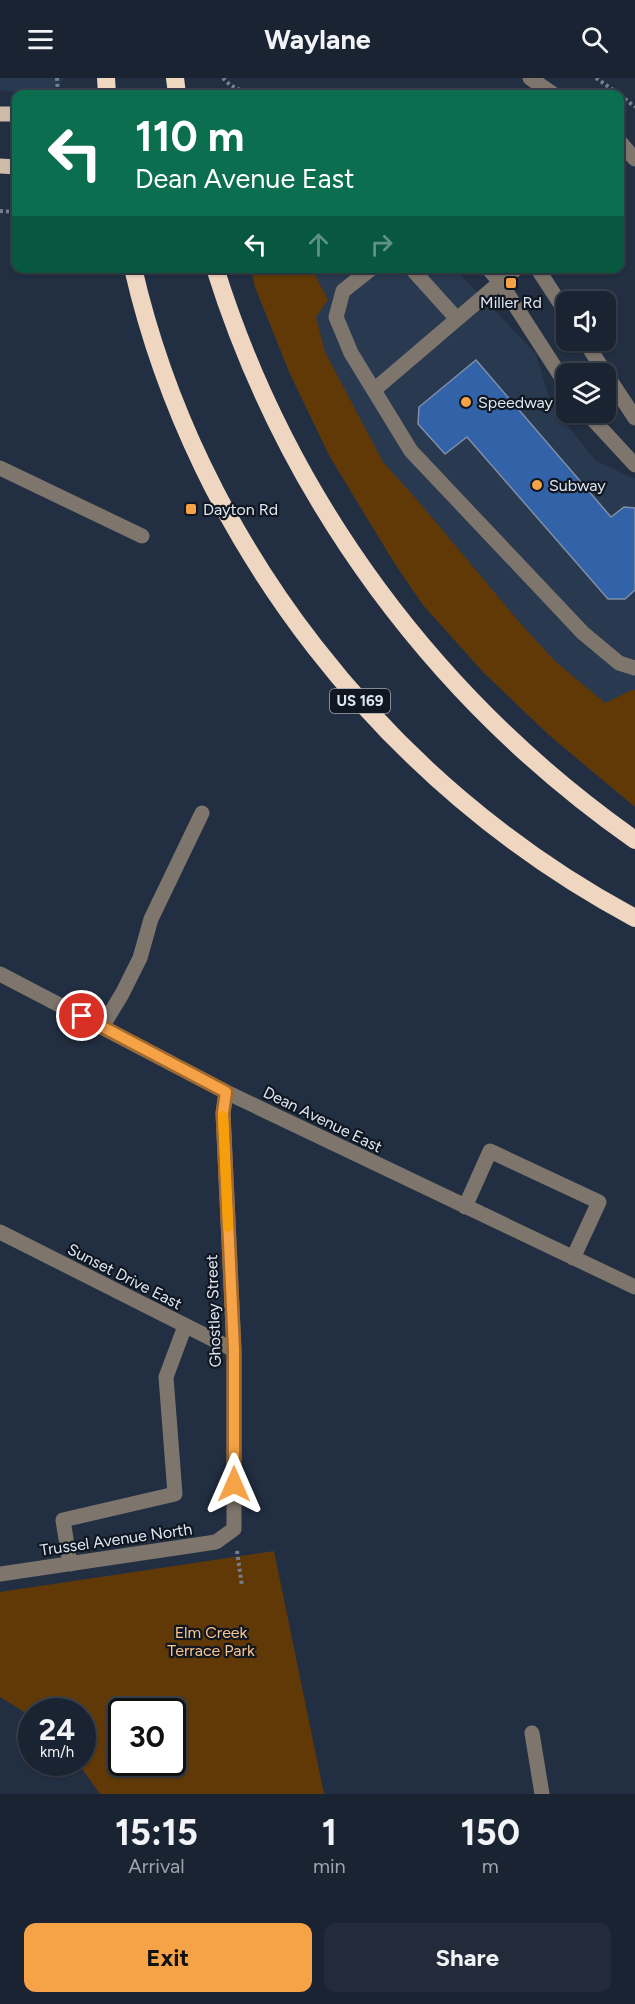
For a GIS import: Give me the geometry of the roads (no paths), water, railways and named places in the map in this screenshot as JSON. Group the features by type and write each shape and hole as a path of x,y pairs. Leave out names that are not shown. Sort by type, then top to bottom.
{"highway":[{"name":"US 169","path":"134,273 140,300 176,404 216,493 266,579 334,672 408,752 459,799 513,841 579,886 634,918"},
{"path":"217,273 253,372 297,462 334,526 392,610 449,677 506,735 578,798 635,840"}],"street":[{"path":"530,78 547,90"},
{"path":"624,147 635,159"},
{"path":"366,273 343,291 336,318 351,352 411,451 583,633 620,663 635,668"},
{"path":"416,273 457,319"},
{"path":"492,273 556,369"},
{"path":"374,390 511,273"},
{"path":"540,273 556,297"},
{"path":"616,389 635,418"},
{"path":"596,423 635,465"},
{"path":"0,468 142,536"},
{"path":"102,1027 140,958 151,919 202,813"},
{"name":"Dean Avenue East","path":"0,974 226,1092 635,1287"},
{"name":"Ghostley Street","path":"226,1092 223,1113 234,1350 234,1529"},
{"path":"465,1207 490,1151 599,1202 573,1258"},
{"name":"Sunset Drive East","path":"0,1232 234,1350"},
{"path":"70,1564 63,1520 175,1494 166,1377 185,1326"},
{"name":"Trussel Avenue North","path":"0,1574 216,1542 234,1529"},
{"path":"532,1733 542,1794"}],"place":[{"name":"Miller Rd","path":"511,283"},
{"name":"Speedway","path":"466,402"},
{"name":"Subway","path":"537,485"},
{"name":"Dayton Rd","path":"191,509"}],"park label":[{"name":"Elm Creek Terrace Park","path":"211,1641"}]}
